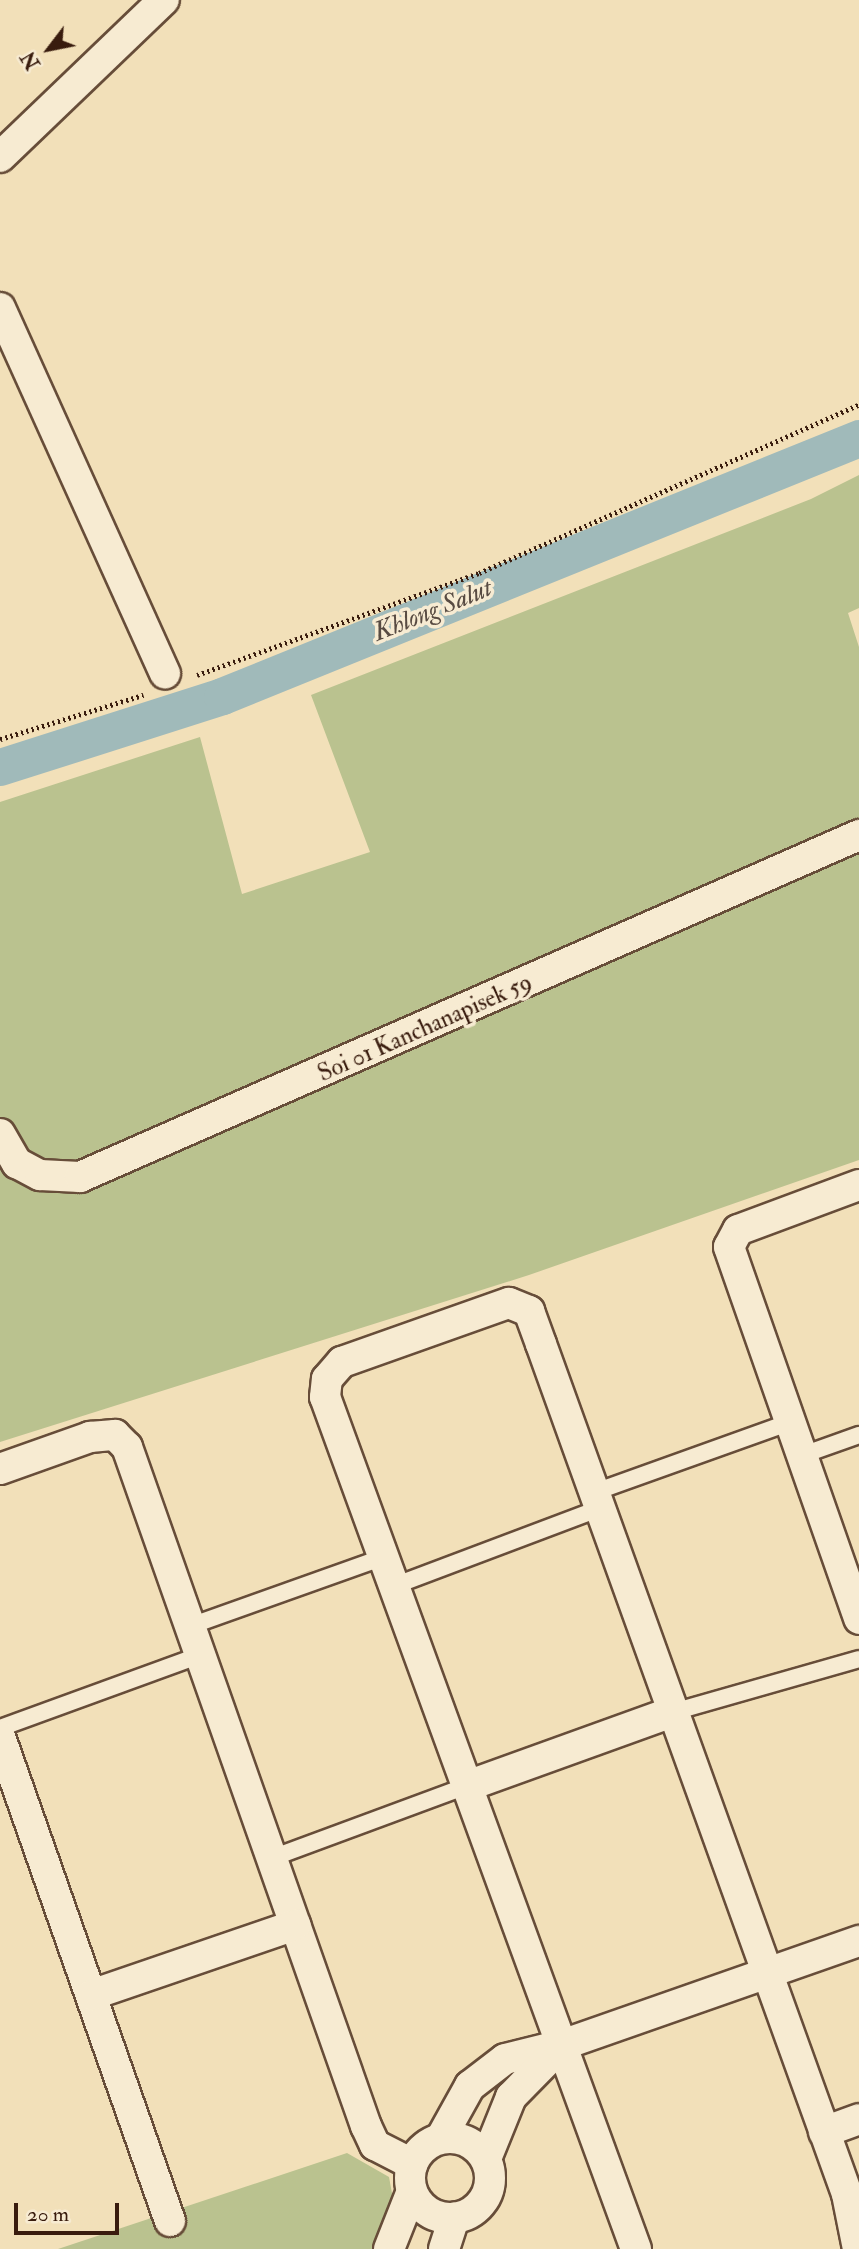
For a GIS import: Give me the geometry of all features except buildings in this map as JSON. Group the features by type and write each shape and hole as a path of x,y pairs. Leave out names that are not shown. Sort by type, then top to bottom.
{"street":[{"path":"0,157 164,0"},
{"path":"0,308 166,682"},
{"name":"Soi 01 Kanchanapisek 59","path":"0,1134 17,1163 40,1175 80,1177 859,835"},
{"path":"859,1185 738,1230 729,1247 788,1423 859,1619"},
{"path":"636,2249 325,1397 327,1379 342,1362 509,1303 529,1311 846,2194 859,2249"},
{"path":"0,1469 90,1437 115,1435 127,1447 295,1925 376,2145 412,2177 428,2212 454,2218 467,2215 486,2197 490,2172 486,2159 467,2141 441,2138 428,2143 412,2177 389,2249"},
{"path":"467,1786 673,1712"},
{"path":"0,1737 170,2221"},
{"path":"91,1995 295,1925"},
{"path":"441,2138 470,2086 505,2059 562,2045 859,1941"},
{"path":"486,2159 511,2096 562,2045"},
{"path":"824,2132 859,2119"},
{"path":"444,2249 454,2218"}],"lane":[{"path":"394,1586 788,1423"},
{"path":"800,1456 859,1435"},
{"path":"190,1626 384,1558"},
{"path":"0,1728 201,1655"},
{"path":"673,1712 859,1659"},
{"path":"272,1858 467,1786"}],"path":[{"path":"0,740 479,573 859,405"}],"green space":[{"path":"859,475 859,608 848,613 859,647 859,1160 529,1275 0,1442 0,802 200,737 242,894 370,852 311,695 811,499"},
{"path":"347,2153 389,2177 393,2199 374,2249 58,2249"}],"waterway":[{"name":"Khlong Salut","path":"0,767 222,696 859,438"}]}
